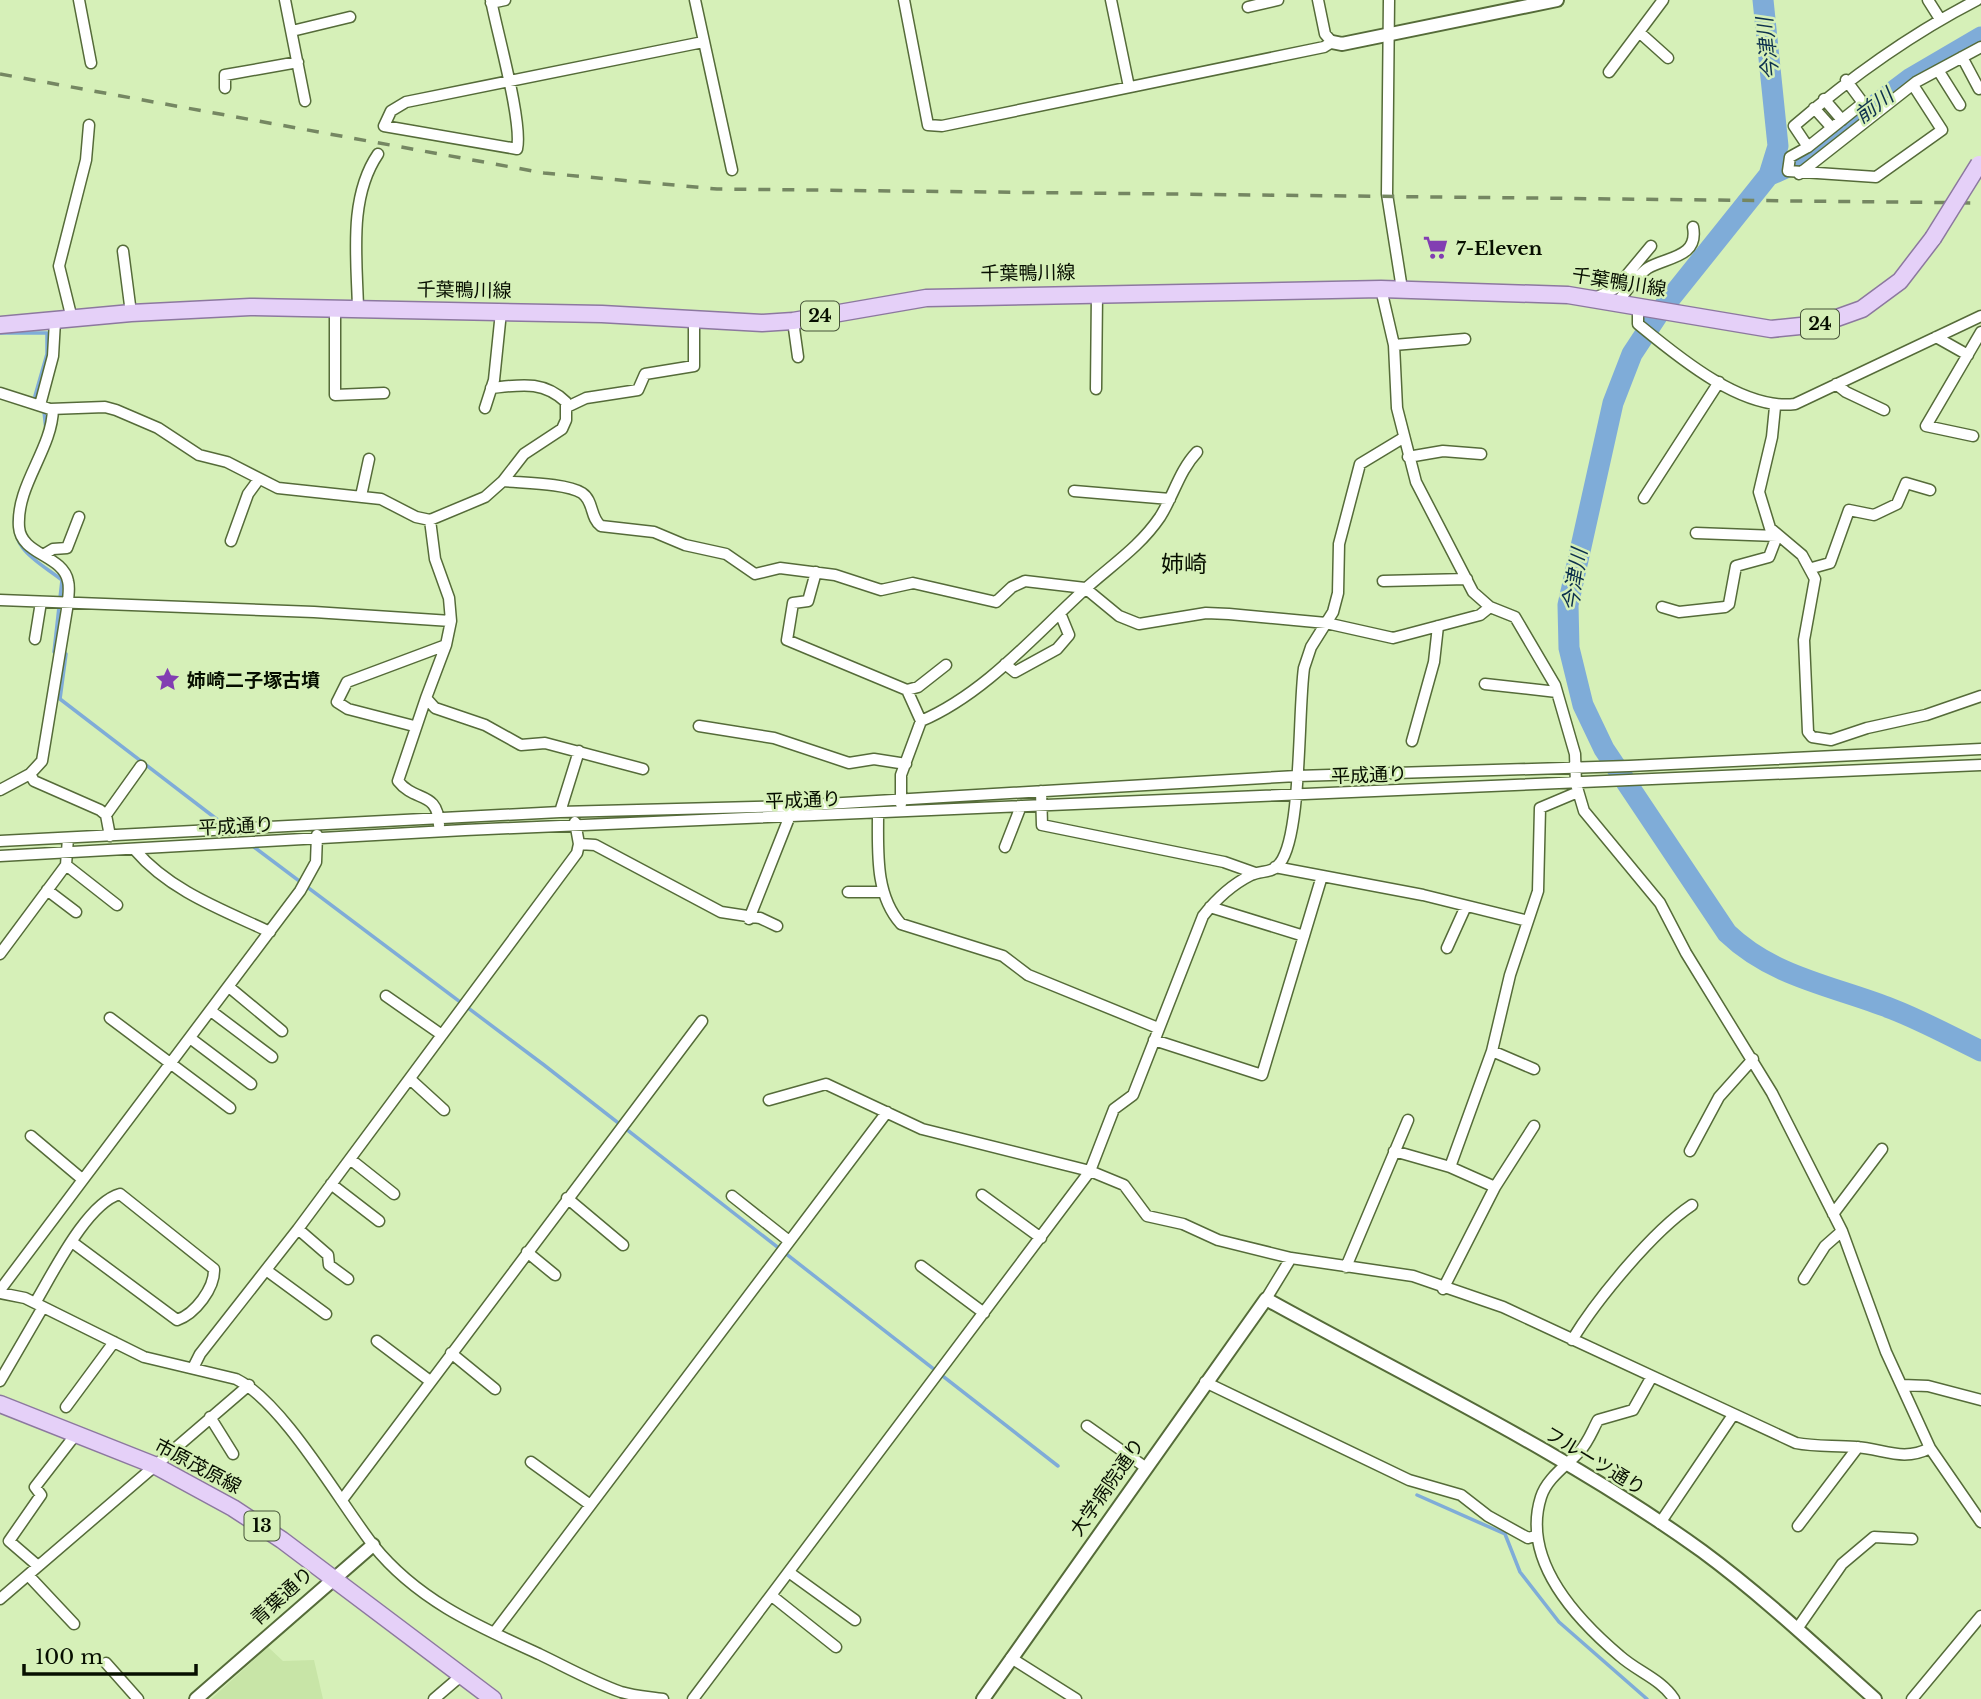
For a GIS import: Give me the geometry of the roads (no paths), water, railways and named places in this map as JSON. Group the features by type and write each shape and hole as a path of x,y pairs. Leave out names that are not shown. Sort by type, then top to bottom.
{"main road":[{"name":"千葉鴨川線","path":"0,325 250,306 793,321 926,298 1402,289 1531,291 1618,301 1771,329 1797,328 1840,318 1881,297 1909,272 1980,163"},
{"name":"市原茂原線","path":"0,1404 154,1465 259,1524 493,1699"}],"street":[{"path":"79,0 91,63"},
{"path":"285,0 305,101"},
{"path":"505,0 491,1 507,82 520,136 517,149 384,126 391,111 406,102 507,82 703,42"},
{"path":"695,0 732,170"},
{"path":"904,0 928,125 942,126 1324,47 1332,42"},
{"path":"1111,0 1129,87"},
{"path":"1248,7 1278,0"},
{"path":"1318,0 1325,34 1332,42 1342,44 1557,0"},
{"path":"1389,0 1387,194 1402,289"},
{"path":"1609,72 1663,0"},
{"path":"1928,0 1940,19"},
{"path":"1808,148 1794,126 1824,99 1846,80 1940,19 1977,0"},
{"path":"292,31 350,17"},
{"path":"1639,32 1668,58"},
{"path":"1799,174 1913,85 1981,47"},
{"path":"1962,57 1979,89"},
{"path":"225,88 225,75 298,62"},
{"path":"1938,70 1960,105"},
{"path":"1846,80 1863,103 1808,148 1790,157 1788,172 1876,177 1942,130 1913,85"},
{"path":"1824,99 1842,120"},
{"path":"1814,108 1832,128"},
{"path":"72,319 59,266 86,160 89,125"},
{"path":"358,309 357,222 370,166 378,154"},
{"path":"1618,301 1646,269 1683,255 1692,243 1693,228"},
{"path":"1595,298 1616,288 1651,246"},
{"path":"123,251 131,313"},
{"path":"1381,289 1394,345 1396,402 1416,482 1473,592 1490,607 1515,617 1557,692 1575,754 1577,788 1584,811 1660,903 1686,953 1753,1059 1842,1231 1902,1385 1930,1448 1981,1522"},
{"path":"1096,389 1097,293"},
{"path":"1638,306 1638,324 1656,338 1719,382 1775,407 1795,404 1981,316"},
{"path":"335,308 335,395 384,393"},
{"path":"485,408 491,388 501,312"},
{"path":"567,407 586,398 638,390 645,374 694,366 694,320"},
{"path":"40,405 53,356 55,321"},
{"path":"793,321 797,357"},
{"path":"1973,436 1926,426 1981,332"},
{"path":"1936,337 1968,355"},
{"path":"1394,345 1465,339"},
{"path":"1644,498 1719,382"},
{"path":"491,388 535,384 557,394 567,407"},
{"path":"1836,384 1846,393 1884,410"},
{"path":"0,393 53,408 105,407 116,410 158,428 199,454 227,462 278,488 381,499 416,517 430,520 485,497 503,481 524,454 562,429 567,407"},
{"path":"1775,407 1772,437 1759,492 1762,512 1770,528 1802,555 1812,568 1815,579 1804,640 1808,732 1818,739 1831,740 1867,727 1926,715 1981,696"},
{"path":"0,790 30,774 41,761 68,603 68,580 61,568 22,538 19,523 35,469 53,427 53,408"},
{"path":"1041,791 1042,825 1224,862 1255,873 1271,872 1289,845 1297,776 1299,701 1304,668 1311,647 1326,623 1338,593 1339,544 1355,493 1357,470 1360,464 1403,438"},
{"path":"1408,457 1443,451 1481,454"},
{"path":"921,721 948,709 1005,664 1085,589 1127,556 1160,517 1184,466 1197,452"},
{"path":"361,496 369,459"},
{"path":"231,541 248,494 259,479"},
{"path":"503,481 582,493 589,503 593,518 601,526 654,533 685,545 726,554 755,574 780,568 816,572 835,575 881,590 913,583 996,602 1012,587 1026,581 1085,589 1118,616 1139,624 1206,613 1326,623 1393,638 1480,615 1490,607"},
{"path":"1812,568 1830,563 1849,510 1874,515 1897,504 1906,483 1930,489"},
{"path":"1074,491 1170,499"},
{"path":"43,555 53,549 67,548 79,517"},
{"path":"430,520 435,559 449,598 451,621 446,645 414,726 398,781 403,787 433,802 438,810 439,832"},
{"path":"1696,533 1777,536"},
{"path":"1662,607 1679,612 1725,607 1729,604 1736,566 1769,557 1777,536"},
{"path":"816,572 808,601 793,603 788,640 907,690 918,687 946,665"},
{"path":"1382,581 1467,579"},
{"path":"0,600 314,612 451,621"},
{"path":"35,639 41,602"},
{"path":"1005,664 1015,673 1057,649 1069,635 1060,613"},
{"path":"1412,741 1434,662 1438,626"},
{"path":"414,726 348,709 337,702 347,682 446,645"},
{"path":"1485,684 1557,692"},
{"path":"902,813 901,775 921,721 907,690"},
{"path":"426,698 435,708 485,725 521,745 545,743 643,769"},
{"path":"699,726 774,738 849,763 874,759 906,764"},
{"path":"1818,739 1819,772 1981,765"},
{"path":"1818,756 1981,749"},
{"path":"560,812 579,751"},
{"name":"平成通り","path":"0,841 560,812 724,809 1297,776 1629,766 1818,756"},
{"path":"110,836 106,815 141,766"},
{"name":"平成通り","path":"0,856 439,832 878,815 1042,805 1540,785 1577,788 1607,781 1637,779 1819,772"},
{"path":"30,774 34,782 106,815"},
{"path":"1450,1167 1492,1051 1510,975 1538,891 1540,785"},
{"path":"1540,808 1577,788"},
{"path":"1005,847 1021,806"},
{"path":"193,1368 200,1354 298,1229 577,853 579,844 574,812"},
{"path":"878,815 883,892 889,911 901,924 1003,956 1028,975 1158,1028"},
{"path":"750,919 789,818"},
{"path":"315,826 316,862 270,932 82,1179 0,1292 39,1305 144,1357 249,1385 280,1418 373,1545 402,1578 448,1611 625,1696 663,1699"},
{"path":"0,954 66,865 69,853 68,838"},
{"path":"579,844 596,845 721,912 750,919 760,918 777,926"},
{"path":"135,850 145,861 211,908 270,932"},
{"path":"66,865 117,905"},
{"path":"1276,867 1528,921"},
{"path":"693,1699 1090,1171 1114,1109 1133,1095 1194,935 1218,896 1255,873"},
{"path":"1154,1040 1262,1075 1322,876"},
{"path":"47,890 76,912"},
{"path":"848,892 883,892"},
{"path":"1447,948 1466,906"},
{"path":"1210,907 1304,936"},
{"path":"229,987 282,1031"},
{"path":"386,996 442,1035"},
{"path":"211,1011 272,1058"},
{"path":"110,1018 230,1108"},
{"path":"342,1500 702,1021"},
{"path":"190,1038 251,1084"},
{"path":"1492,1051 1534,1069"},
{"path":"1690,1152 1719,1097 1753,1059"},
{"path":"410,1079 444,1110"},
{"path":"769,1100 826,1084 922,1129 1090,1171 1124,1185 1147,1216 1183,1224 1218,1240 1291,1258 1413,1276 1443,1289 1503,1307 1796,1443 1825,1448 1858,1447 1903,1456 1916,1455 1930,1448"},
{"path":"494,1633 887,1112"},
{"path":"1346,1267 1408,1121"},
{"path":"1443,1289 1495,1187 1534,1126"},
{"path":"31,1136 82,1179"},
{"path":"1833,1214 1882,1149"},
{"path":"1394,1151 1450,1167 1495,1187"},
{"path":"350,1158 394,1194"},
{"path":"331,1184 379,1221"},
{"path":"0,1381 72,1242 106,1198 120,1194 214,1269 214,1281 188,1316 177,1320 72,1242"},
{"path":"982,1195 1041,1238"},
{"path":"732,1196 789,1241"},
{"path":"567,1198 623,1245"},
{"path":"1572,1340 1591,1309 1672,1219 1692,1205"},
{"path":"298,1229 328,1255 329,1265 348,1279"},
{"path":"1804,1279 1825,1246 1842,1231"},
{"path":"527,1252 555,1275"},
{"path":"1266,1300 1291,1258"},
{"path":"921,1266 984,1313"},
{"path":"266,1270 326,1314"},
{"name":"大学病院通り","path":"983,1699 1205,1382 1266,1300"},
{"name":"フルーツ通り","path":"1266,1300 1567,1464 1660,1522 1739,1580 1875,1699"},
{"path":"377,1341 430,1381"},
{"path":"66,1407 114,1342"},
{"path":"451,1353 495,1389"},
{"path":"1651,1378 1633,1410 1598,1420 1580,1451 1542,1495 1535,1536 1540,1558 1588,1627 1621,1657 1657,1680 1674,1699"},
{"path":"1205,1382 1409,1480 1461,1496 1509,1528 1528,1538 1535,1536"},
{"path":"0,1598 249,1385"},
{"path":"1902,1385 1928,1386 1981,1401"},
{"path":"1660,1522 1733,1415"},
{"path":"210,1417 233,1454"},
{"path":"1087,1426 1145,1467"},
{"path":"38,1566 9,1541 41,1495 34,1487 76,1434"},
{"path":"1798,1526 1858,1447"},
{"path":"531,1462 589,1504"},
{"path":"1797,1629 1842,1564 1874,1537 1912,1539"},
{"name":"青葉通り","path":"196,1699 373,1545"},
{"path":"790,1573 855,1620"},
{"path":"28,1575 74,1623"},
{"path":"772,1596 835,1647"},
{"path":"1912,1699 1981,1616"},
{"path":"1011,1658 1076,1699"},
{"path":"106,1663 138,1699"},
{"path":"434,1699 462,1675"}],"waterway":[{"name":"今津川","path":"1763,0 1778,146 1769,175 1661,310 1632,354 1613,403 1568,605 1569,648 1583,705 1604,749 1727,933 1764,961 1785,971 1904,1014 1981,1051"},
{"name":"前川","path":"1770,175 1799,162 1911,78 1981,37"},
{"path":"0,333 47,333 47,354 35,396 38,401"},
{"path":"44,411 46,431"},
{"path":"15,513 15,526 21,545 34,560 62,580 54,652 66,654 60,699 227,827"},
{"path":"250,844 544,1065 1058,1466"},
{"path":"1417,1495 1505,1534 1520,1572 1559,1622 1647,1699"}],"railway":[{"path":"0,74 544,173 717,189 1981,203"}],"place":[{"name":"7-Eleven","path":"1436,248"},
{"name":"姉崎二子塚古墳","path":"167,680"}],"district":[{"name":"姉崎","path":"1184,564"}]}
